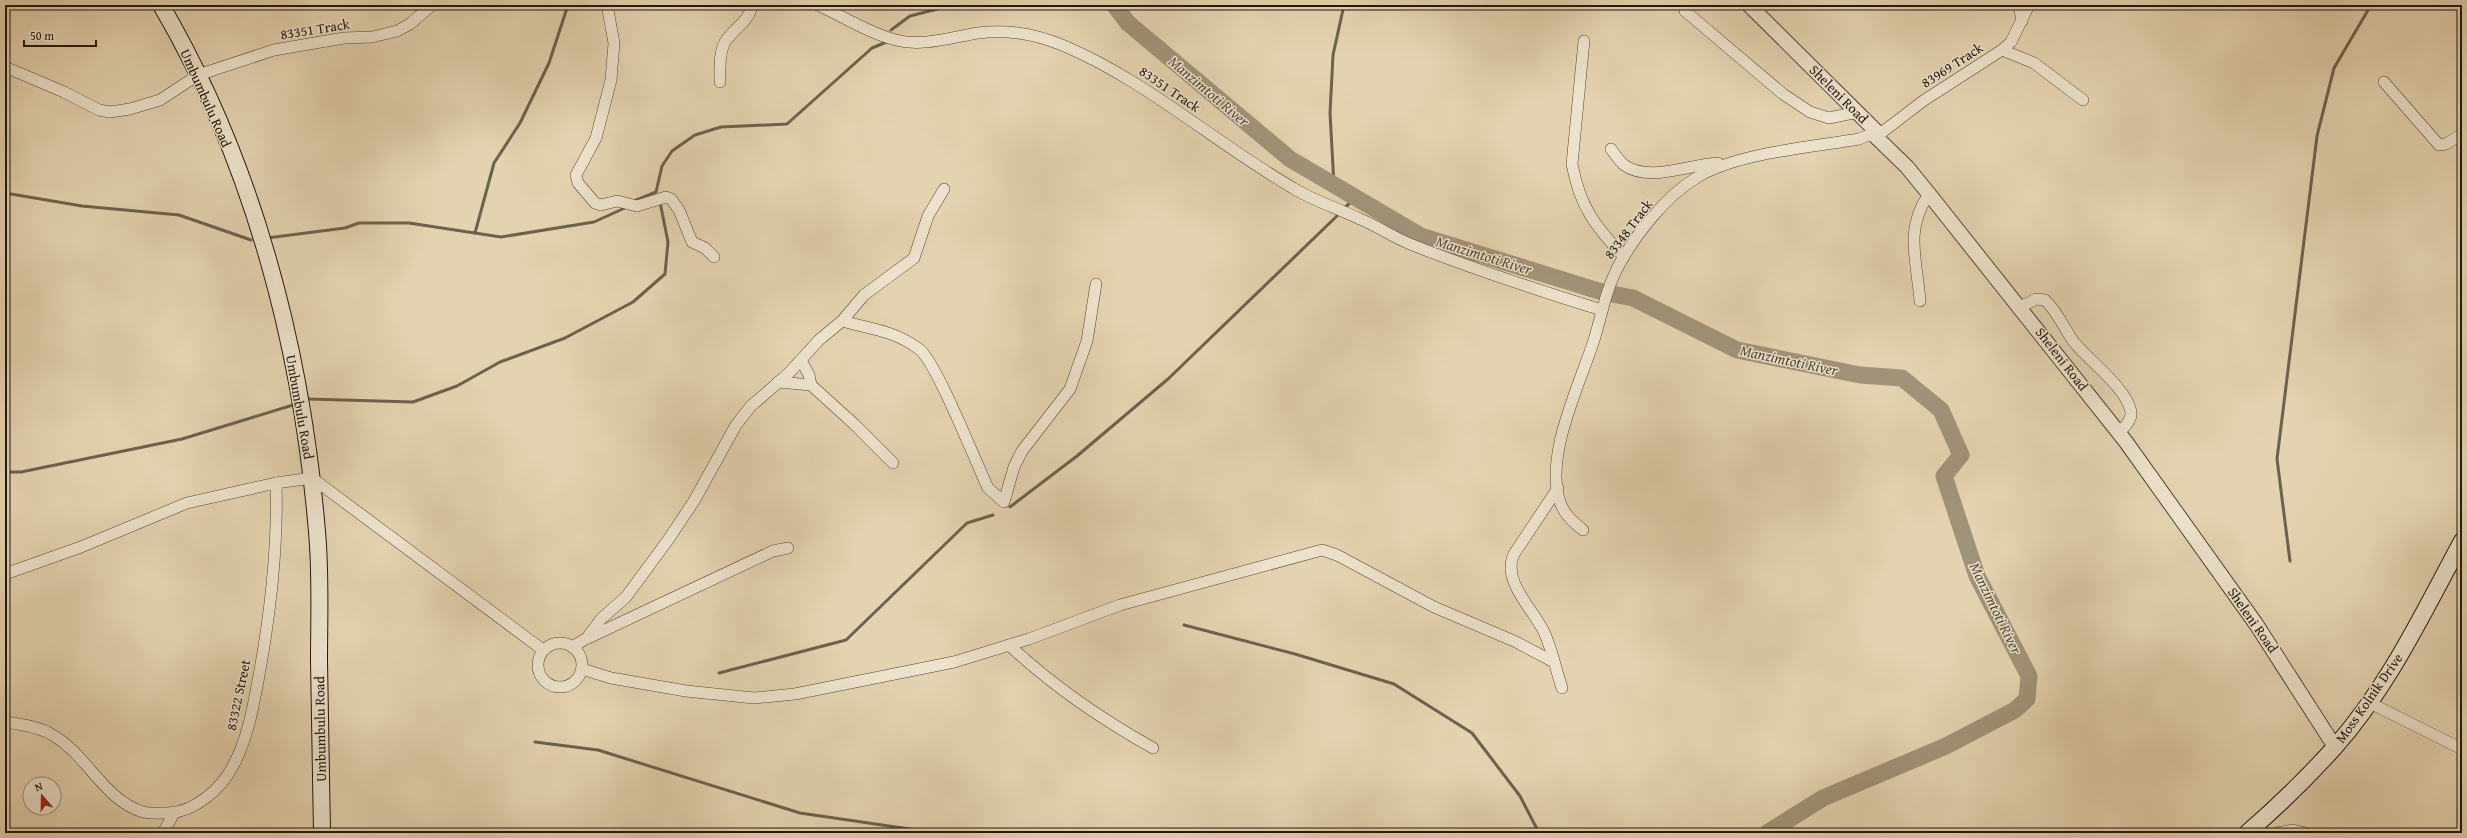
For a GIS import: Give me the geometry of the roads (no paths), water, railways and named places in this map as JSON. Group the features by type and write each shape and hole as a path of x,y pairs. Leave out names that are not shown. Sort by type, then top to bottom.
{"main road":[{"name":"Umbumbulu Road","path":"161,5 198,75 216,114 253,212 282,311 302,408 312,478 319,562 322,833"},
{"name":"Moss Kolnik Drive","path":"2249,832 2335,747 2368,702 2394,664 2462,541"}],"street":[{"name":"83351 Track","path":"5,67 64,92 100,110 110,112 150,104 198,75 274,50 344,38 385,35 410,24 432,5"},
{"path":"608,5 614,43 611,80 596,138 576,175 578,184 596,203 601,205 617,201 638,206 666,197 671,198 692,242 705,248 714,257"},
{"path":"720,82 721,54 725,42 747,18 752,5"},
{"name":"83351 Track","path":"818,5 897,41 924,41 1002,32 1030,34 1061,44 1093,59 1145,89 1256,166 1328,207 1361,219 1408,243 1499,278 1603,304"},
{"name":"Sheleni Road","path":"1749,5 1858,112 1907,167 2020,307 2119,433 2256,624 2335,747"},
{"path":"2019,5 2022,21"},
{"name":"83969 Track","path":"1876,134 1923,101 2002,50 2011,42 2029,5"},
{"path":"1685,11 1783,94 1810,112 1829,118 1858,112"},
{"path":"1584,41 1580,96 1573,140 1573,171 1584,207 1596,224 1624,257"},
{"path":"2002,50 2034,63 2083,100"},
{"path":"2384,82 2439,145 2446,144 2462,134"},
{"name":"83348 Track","path":"1583,530 1566,513 1560,502 1558,488 1559,445 1594,340 1603,304 1612,279 1624,257 1646,227 1678,190 1706,172 1727,164 1859,139 1876,134"},
{"path":"1611,149 1625,166 1652,172 1667,172 1707,164 1727,164"},
{"path":"587,638 601,619 626,598 668,540 694,501 736,425 751,406 801,360 819,340 842,321 864,295 914,258 928,216 944,189"},
{"path":"1920,301 1912,242 1918,210 1929,194"},
{"path":"842,321 871,326 888,332 911,344 923,353 988,488 1004,502 1014,467 1022,451 1070,389 1087,341 1096,284"},
{"path":"2020,307 2036,300 2045,300 2092,364 2115,383 2131,413 2129,422 2119,433"},
{"path":"801,360 809,375 811,385 854,424 893,463"},
{"path":"778,382 811,385"},
{"path":"5,574 81,547 187,504 276,483 312,478 543,650"},
{"name":"83322 Street","path":"5,722 54,736 80,758 112,792 144,812 174,813 200,802 213,792 224,781 233,766 243,742 252,712 271,608 276,483"},
{"path":"1558,488 1514,554 1511,564 1521,596 1545,634 1552,662 1562,688"},
{"path":"572,647 587,638 773,551 788,548"},
{"path":"582,669 646,686 754,698 795,694 918,670 1010,645 1120,605 1322,550 1337,555 1434,607 1514,641 1552,662"},
{"path":"554,643 567,644 572,647 580,657 582,669 576,680 565,686 552,686 546,683 537,667 543,650 554,643"},
{"path":"1010,645 1040,674 1082,705 1153,748"},
{"path":"2368,702 2462,749"},
{"path":"160,833 164,831 174,813"},
{"path":"2277,833 2293,830 2306,833"}],"waterway":[{"path":"475,233 494,163 520,123 549,63 568,5"},
{"path":"891,30 910,16 953,5"},
{"name":"Manzimtoti River","path":"1114,5 1128,23 1290,159 1421,236 1602,292 1633,298 1737,350 1860,375 1902,378 1941,410 1961,455 1944,476 1977,576 2029,676 2027,699 2015,710 1946,746 1823,798 1767,833"},
{"path":"1334,185 1330,113 1333,55 1344,5"},
{"path":"2290,561 2277,459 2317,136 2334,68 2371,5"},
{"path":"634,201 656,192 662,166 672,151 695,135 721,127 787,124 872,48 889,41"},
{"path":"5,193 82,206 179,215 251,240"},
{"path":"1344,208 1356,198"},
{"path":"308,399 413,402 457,386 500,362 565,338 633,302 665,274 668,242 660,202"},
{"path":"267,238 345,228 359,223 409,223 501,237 594,222 627,207"},
{"path":"1010,507 1077,456 1168,379 1338,215"},
{"path":"5,472 21,472 182,439 293,405"},
{"path":"719,673 846,640 967,523 993,515"},
{"path":"1184,625 1295,654 1394,684 1472,733 1520,796 1539,833"},
{"path":"535,742 598,750 800,813 937,833"}]}
